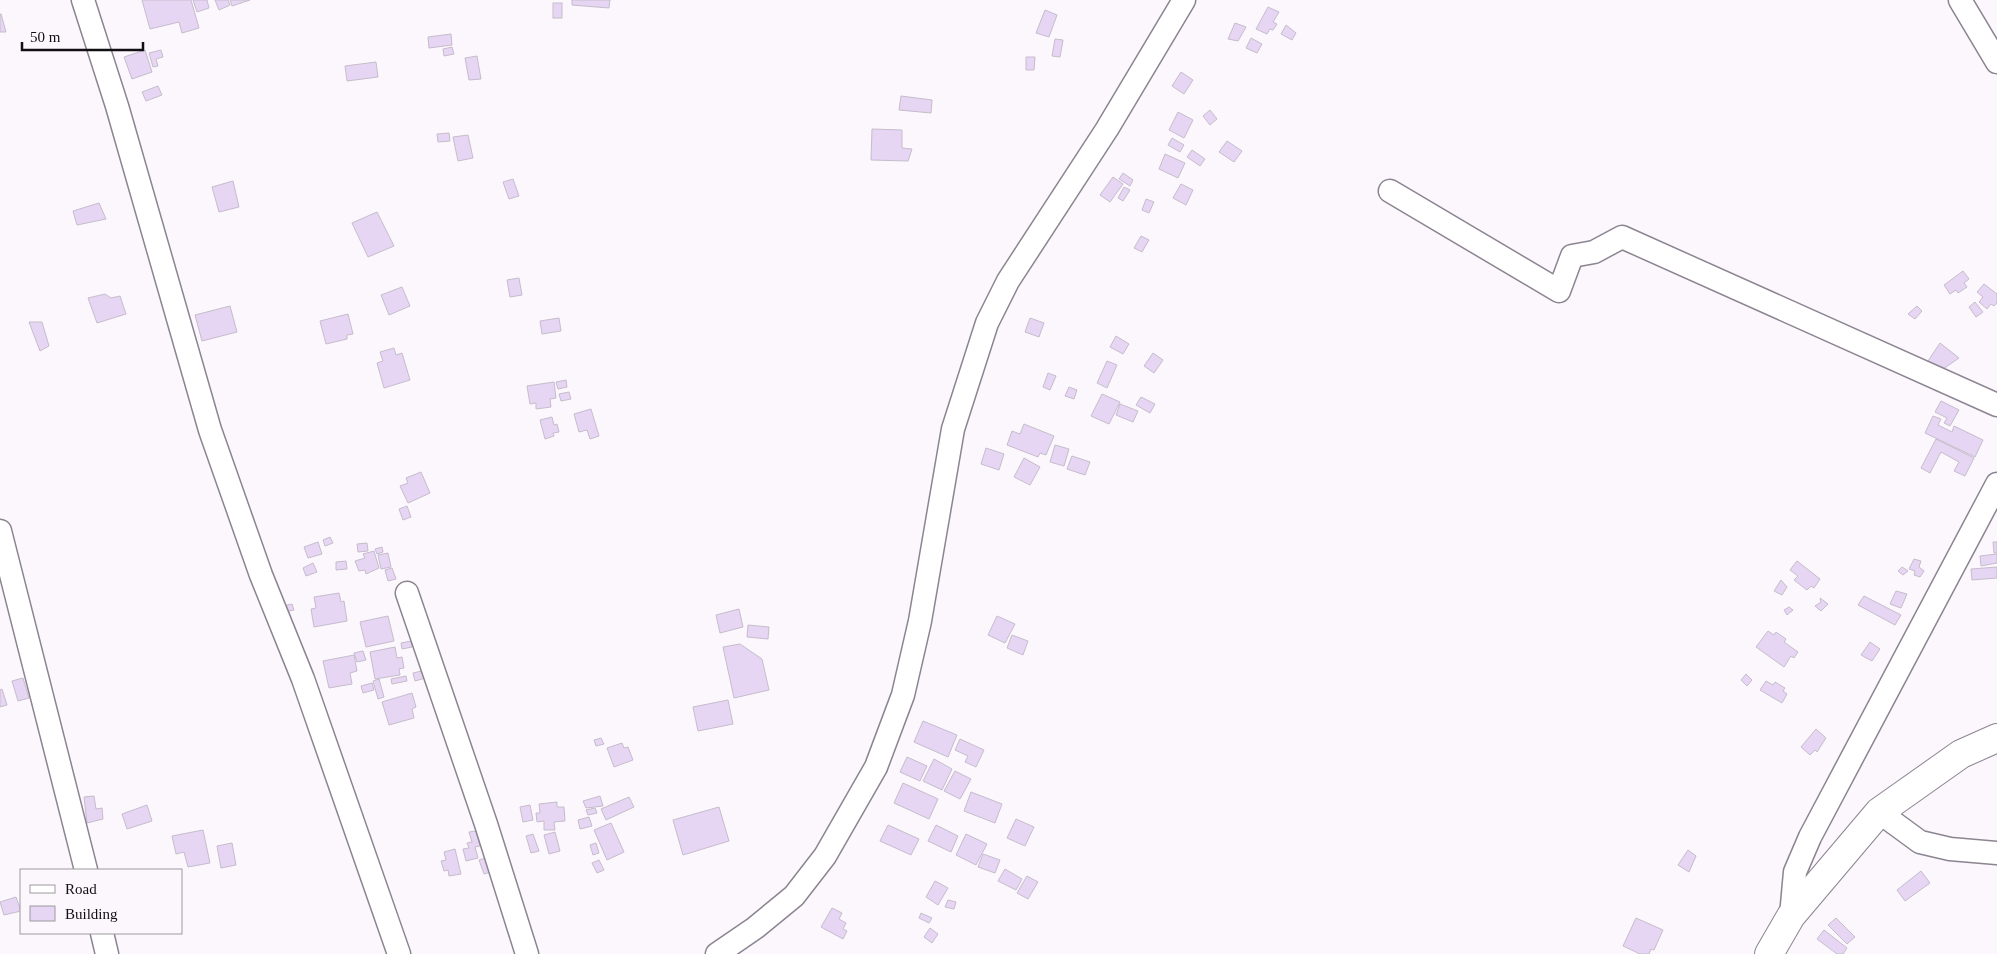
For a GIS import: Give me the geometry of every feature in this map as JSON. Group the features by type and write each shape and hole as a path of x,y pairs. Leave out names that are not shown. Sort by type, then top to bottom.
{"main road":[{"path":"1769,954 1791,916 1878,812 1961,754 1997,738"}],"street":[{"path":"83,0 117,106 210,430 261,575 303,679 399,954"},
{"path":"717,954 755,928 794,896 826,856 876,767 903,695 920,621 953,429 987,323 1008,281 1106,129 1184,0"},
{"path":"1960,0 1997,62"},
{"path":"1390,191 1559,291 1572,256 1594,252 1622,237 1997,405"},
{"path":"1791,916 1795,872 1810,837 1997,484"},
{"path":"0,531 86,869"},
{"path":"407,593 486,824 527,954"},
{"path":"1878,812 1920,842 1950,849 1997,853"},
{"path":"102,934 106,954"}],"building":[{"path":"142,0 191,0 199,28 182,33 179,22 150,29"},
{"path":"193,0 207,0 209,8 197,12"},
{"path":"215,0 228,0 230,5 219,10"},
{"path":"230,0 250,0 232,6"},
{"path":"572,0 610,0 609,8 572,5"},
{"path":"553,3 562,3 562,18 553,18"},
{"path":"1268,7 1279,12 1273,22 1277,24 1267,34 1256,29"},
{"path":"1045,10 1057,15 1049,37 1036,33"},
{"path":"1,14 6,32 0,32"},
{"path":"1235,23 1246,27 1238,41 1228,39"},
{"path":"1286,25 1296,33 1292,40 1281,34"},
{"path":"451,34 452,45 429,48 428,37"},
{"path":"1251,38 1262,44 1257,53 1246,48"},
{"path":"1055,39 1063,40 1060,57 1052,56"},
{"path":"452,47 454,54 444,56 443,49"},
{"path":"145,50 152,72 132,79 124,57"},
{"path":"161,50 163,57 156,59 158,66 153,67 149,53"},
{"path":"477,56 481,79 469,80 465,58"},
{"path":"1026,57 1035,57 1034,70 1026,70"},
{"path":"376,62 378,77 347,81 345,66"},
{"path":"1181,72 1193,80 1184,94 1172,86"},
{"path":"158,86 162,95 146,101 142,92"},
{"path":"901,96 932,100 931,113 899,110"},
{"path":"1210,110 1217,119 1210,125 1203,116"},
{"path":"1178,112 1193,120 1184,138 1169,130"},
{"path":"872,129 902,130 902,148 912,149 908,161 871,160"},
{"path":"449,133 450,141 438,142 437,134"},
{"path":"468,135 473,158 458,161 453,137"},
{"path":"1172,138 1184,145 1180,152 1168,145"},
{"path":"1227,141 1242,151 1234,162 1219,152"},
{"path":"1192,150 1205,159 1200,166 1187,157"},
{"path":"1165,154 1185,163 1178,178 1159,169"},
{"path":"1123,173 1133,180 1130,186 1119,179"},
{"path":"1113,177 1123,184 1110,202 1100,195"},
{"path":"513,179 519,196 509,199 503,182"},
{"path":"233,181 239,207 219,212 212,187"},
{"path":"1181,184 1193,190 1186,205 1173,198"},
{"path":"1124,187 1130,190 1123,201 1118,198"},
{"path":"1146,199 1154,202 1149,213 1142,210"},
{"path":"99,203 106,219 77,225 73,211"},
{"path":"377,212 394,246 368,257 352,223"},
{"path":"1141,236 1149,240 1142,252 1134,248"},
{"path":"1963,271 1969,279 1964,283 1967,287 1958,293 1956,290 1950,294 1944,285"},
{"path":"519,278 522,295 510,297 507,280"},
{"path":"1984,284 1997,294 1997,303 1994,306 1991,304 1987,309 1979,302 1983,297 1977,292"},
{"path":"402,287 410,306 389,315 381,295"},
{"path":"105,294 111,298 120,296 126,314 97,323 88,298"},
{"path":"1975,302 1983,312 1976,317 1969,307"},
{"path":"230,306 237,332 202,341 195,315"},
{"path":"1917,306 1922,311 1915,319 1908,314"},
{"path":"348,314 353,334 347,335 347,339 326,344 320,321"},
{"path":"559,318 561,331 542,334 540,321"},
{"path":"1030,318 1044,323 1039,337 1025,332"},
{"path":"29,322 42,322 49,346 40,351"},
{"path":"1116,336 1129,344 1123,354 1110,347"},
{"path":"1940,343 1959,358 1943,369 1928,361"},
{"path":"394,348 396,355 402,353 410,380 384,388 377,363 383,361 380,352"},
{"path":"1153,353 1163,360 1154,373 1144,366"},
{"path":"1107,361 1117,365 1107,388 1097,383"},
{"path":"1048,373 1056,376 1050,390 1043,387"},
{"path":"566,380 567,387 558,389 556,382"},
{"path":"554,382 556,398 550,399 551,407 536,409 536,403 530,404 527,386"},
{"path":"1069,387 1077,390 1074,399 1065,396"},
{"path":"569,392 571,399 561,401 559,394"},
{"path":"1102,394 1120,402 1109,424 1091,416"},
{"path":"1141,397 1155,404 1150,413 1136,405"},
{"path":"1941,401 1959,410 1950,426 1944,423 1947,418 1935,412"},
{"path":"1120,404 1138,411 1133,422 1116,415"},
{"path":"591,409 599,436 590,439 587,430 579,432 574,414"},
{"path":"1933,416 1941,419 1938,425 1952,432 1954,426 1983,440 1975,457 1925,433"},
{"path":"552,417 554,425 557,424 559,432 553,433 554,436 545,439 540,420"},
{"path":"1024,424 1054,436 1046,455 1040,453 1038,457 1007,445 1012,431 1020,434"},
{"path":"1936,439 1974,458 1965,476 1954,471 1959,462 1941,452 1930,473 1921,468"},
{"path":"1055,445 1069,449 1064,466 1050,462"},
{"path":"986,448 1004,454 999,470 981,464"},
{"path":"1072,456 1090,462 1085,475 1067,469"},
{"path":"1024,458 1040,467 1030,485 1014,477"},
{"path":"421,472 430,493 408,503 400,486 408,483 406,478"},
{"path":"407,506 411,517 403,520 399,509"},
{"path":"330,537 333,543 325,546 323,540"},
{"path":"318,542 322,554 308,558 304,547"},
{"path":"1993,542 1997,542 1997,553 1994,553"},
{"path":"367,543 368,551 358,552 357,544"},
{"path":"382,547 383,552 377,554 375,549"},
{"path":"374,551 379,568 366,574 365,570 359,571 355,561 365,558 363,554"},
{"path":"388,553 391,567 381,569 378,555"},
{"path":"1997,554 1997,563 1981,566 1980,556"},
{"path":"1914,559 1921,561 1919,567 1924,571 1920,577 1914,575 1915,571 1909,569"},
{"path":"346,561 347,569 336,570 336,562"},
{"path":"1797,561 1820,579 1814,588 1811,586 1807,590 1794,580 1798,576 1790,570"},
{"path":"313,563 317,572 306,576 303,568"},
{"path":"1902,567 1908,571 1903,575 1898,571"},
{"path":"1997,567 1997,578 1972,580 1971,569"},
{"path":"392,568 396,579 388,581 385,570"},
{"path":"1781,580 1787,587 1782,595 1774,591"},
{"path":"1896,591 1907,594 1901,608 1890,604"},
{"path":"339,593 341,602 344,601 347,621 314,627 311,609 316,608 314,597"},
{"path":"1864,596 1901,615 1895,625 1858,605"},
{"path":"1820,598 1828,604 1821,611 1815,606 1821,602"},
{"path":"292,604 294,610 285,612 283,606"},
{"path":"1789,607 1793,610 1787,615 1784,610"},
{"path":"739,609 743,627 720,633 716,615"},
{"path":"388,616 394,641 366,647 360,622"},
{"path":"997,616 1015,624 1005,643 988,635"},
{"path":"748,625 769,627 768,639 747,637"},
{"path":"1768,631 1774,635 1776,632 1786,639 1784,642 1798,652 1794,658 1791,656 1784,667 1756,647"},
{"path":"1012,635 1028,641 1023,655 1007,648"},
{"path":"411,641 412,647 402,649 401,643"},
{"path":"1870,642 1880,649 1872,661 1861,655"},
{"path":"740,644 762,659 769,690 734,698 723,647"},
{"path":"395,647 397,658 402,657 404,668 399,669 400,675 375,679 370,652"},
{"path":"363,651 366,660 357,662 354,653"},
{"path":"354,655 357,671 350,673 352,684 329,688 323,661"},
{"path":"430,669 432,676 415,681 413,673"},
{"path":"1746,674 1752,680 1747,686 1741,680"},
{"path":"406,676 407,681 392,684 391,679"},
{"path":"23,678 29,698 18,701 12,681"},
{"path":"379,679 384,697 378,699 373,681"},
{"path":"1766,681 1773,685 1775,682 1785,688 1783,691 1787,694 1782,703 1760,690"},
{"path":"372,683 374,690 363,693 361,686"},
{"path":"2,689 7,705 0,707 0,690"},
{"path":"412,693 416,707 412,709 414,718 389,725 382,702"},
{"path":"728,700 733,724 698,731 693,707"},
{"path":"923,721 957,735 948,757 914,742"},
{"path":"1816,729 1826,738 1817,752 1815,750 1810,755 1801,747"},
{"path":"601,738 604,744 596,746 594,740"},
{"path":"960,739 984,750 976,767 965,762 968,756 955,750"},
{"path":"622,743 624,748 628,747 633,760 614,767 607,748"},
{"path":"907,757 927,766 920,781 900,772"},
{"path":"934,759 952,769 942,790 923,781"},
{"path":"955,771 971,779 960,799 944,791"},
{"path":"903,783 938,799 929,819 894,803"},
{"path":"971,792 1002,804 995,823 964,811"},
{"path":"94,796 96,809 102,808 103,819 87,823 84,797"},
{"path":"600,796 603,806 586,808 583,801"},
{"path":"629,797 634,807 606,820 601,809"},
{"path":"557,802 557,807 564,807 565,821 554,822 555,830 544,830 544,821 537,822 536,813 540,813 539,804"},
{"path":"147,805 152,821 127,829 122,814"},
{"path":"530,805 533,820 523,822 520,807"},
{"path":"719,807 729,841 683,855 673,820"},
{"path":"595,808 597,813 588,815 586,810"},
{"path":"589,817 592,826 580,829 578,820"},
{"path":"1016,819 1034,827 1025,846 1007,838"},
{"path":"611,823 624,852 607,860 594,830"},
{"path":"888,825 919,839 911,855 880,841"},
{"path":"936,825 958,836 951,852 928,841"},
{"path":"203,830 210,863 188,867 184,852 176,854 172,836"},
{"path":"476,831 480,846 475,847 478,858 466,861 463,849 469,848 467,843 472,842 469,832"},
{"path":"555,832 560,851 549,854 544,835"},
{"path":"533,834 539,851 531,853 526,836"},
{"path":"966,834 987,844 976,865 956,855"},
{"path":"232,843 236,865 221,868 217,846"},
{"path":"596,843 599,853 593,855 590,845"},
{"path":"455,849 461,874 449,876 448,870 444,871 441,861 446,860 444,852"},
{"path":"1688,850 1696,856 1689,872 1678,865"},
{"path":"983,854 1000,860 995,873 978,867"},
{"path":"489,857 494,871 484,874 479,860"},
{"path":"599,860 604,870 597,873 592,863"},
{"path":"1005,869 1022,879 1016,890 998,881"},
{"path":"1921,871 1930,883 1905,901 1897,890"},
{"path":"1027,876 1038,882 1028,899 1017,893"},
{"path":"935,881 948,888 938,905 926,897"},
{"path":"16,897 20,911 4,915 0,902"},
{"path":"948,900 956,902 954,909 945,907"},
{"path":"832,908 842,913 839,919 846,923 843,929 847,931 843,939 821,927"},
{"path":"921,913 932,918 929,923 919,918"},
{"path":"1636,918 1663,930 1654,950 1651,949 1649,954 1640,954 1623,946"},
{"path":"1836,918 1855,937 1847,944 1828,925"},
{"path":"930,928 938,934 932,943 924,937"},
{"path":"1824,930 1847,948 1843,954 1837,954 1817,939"}]}
